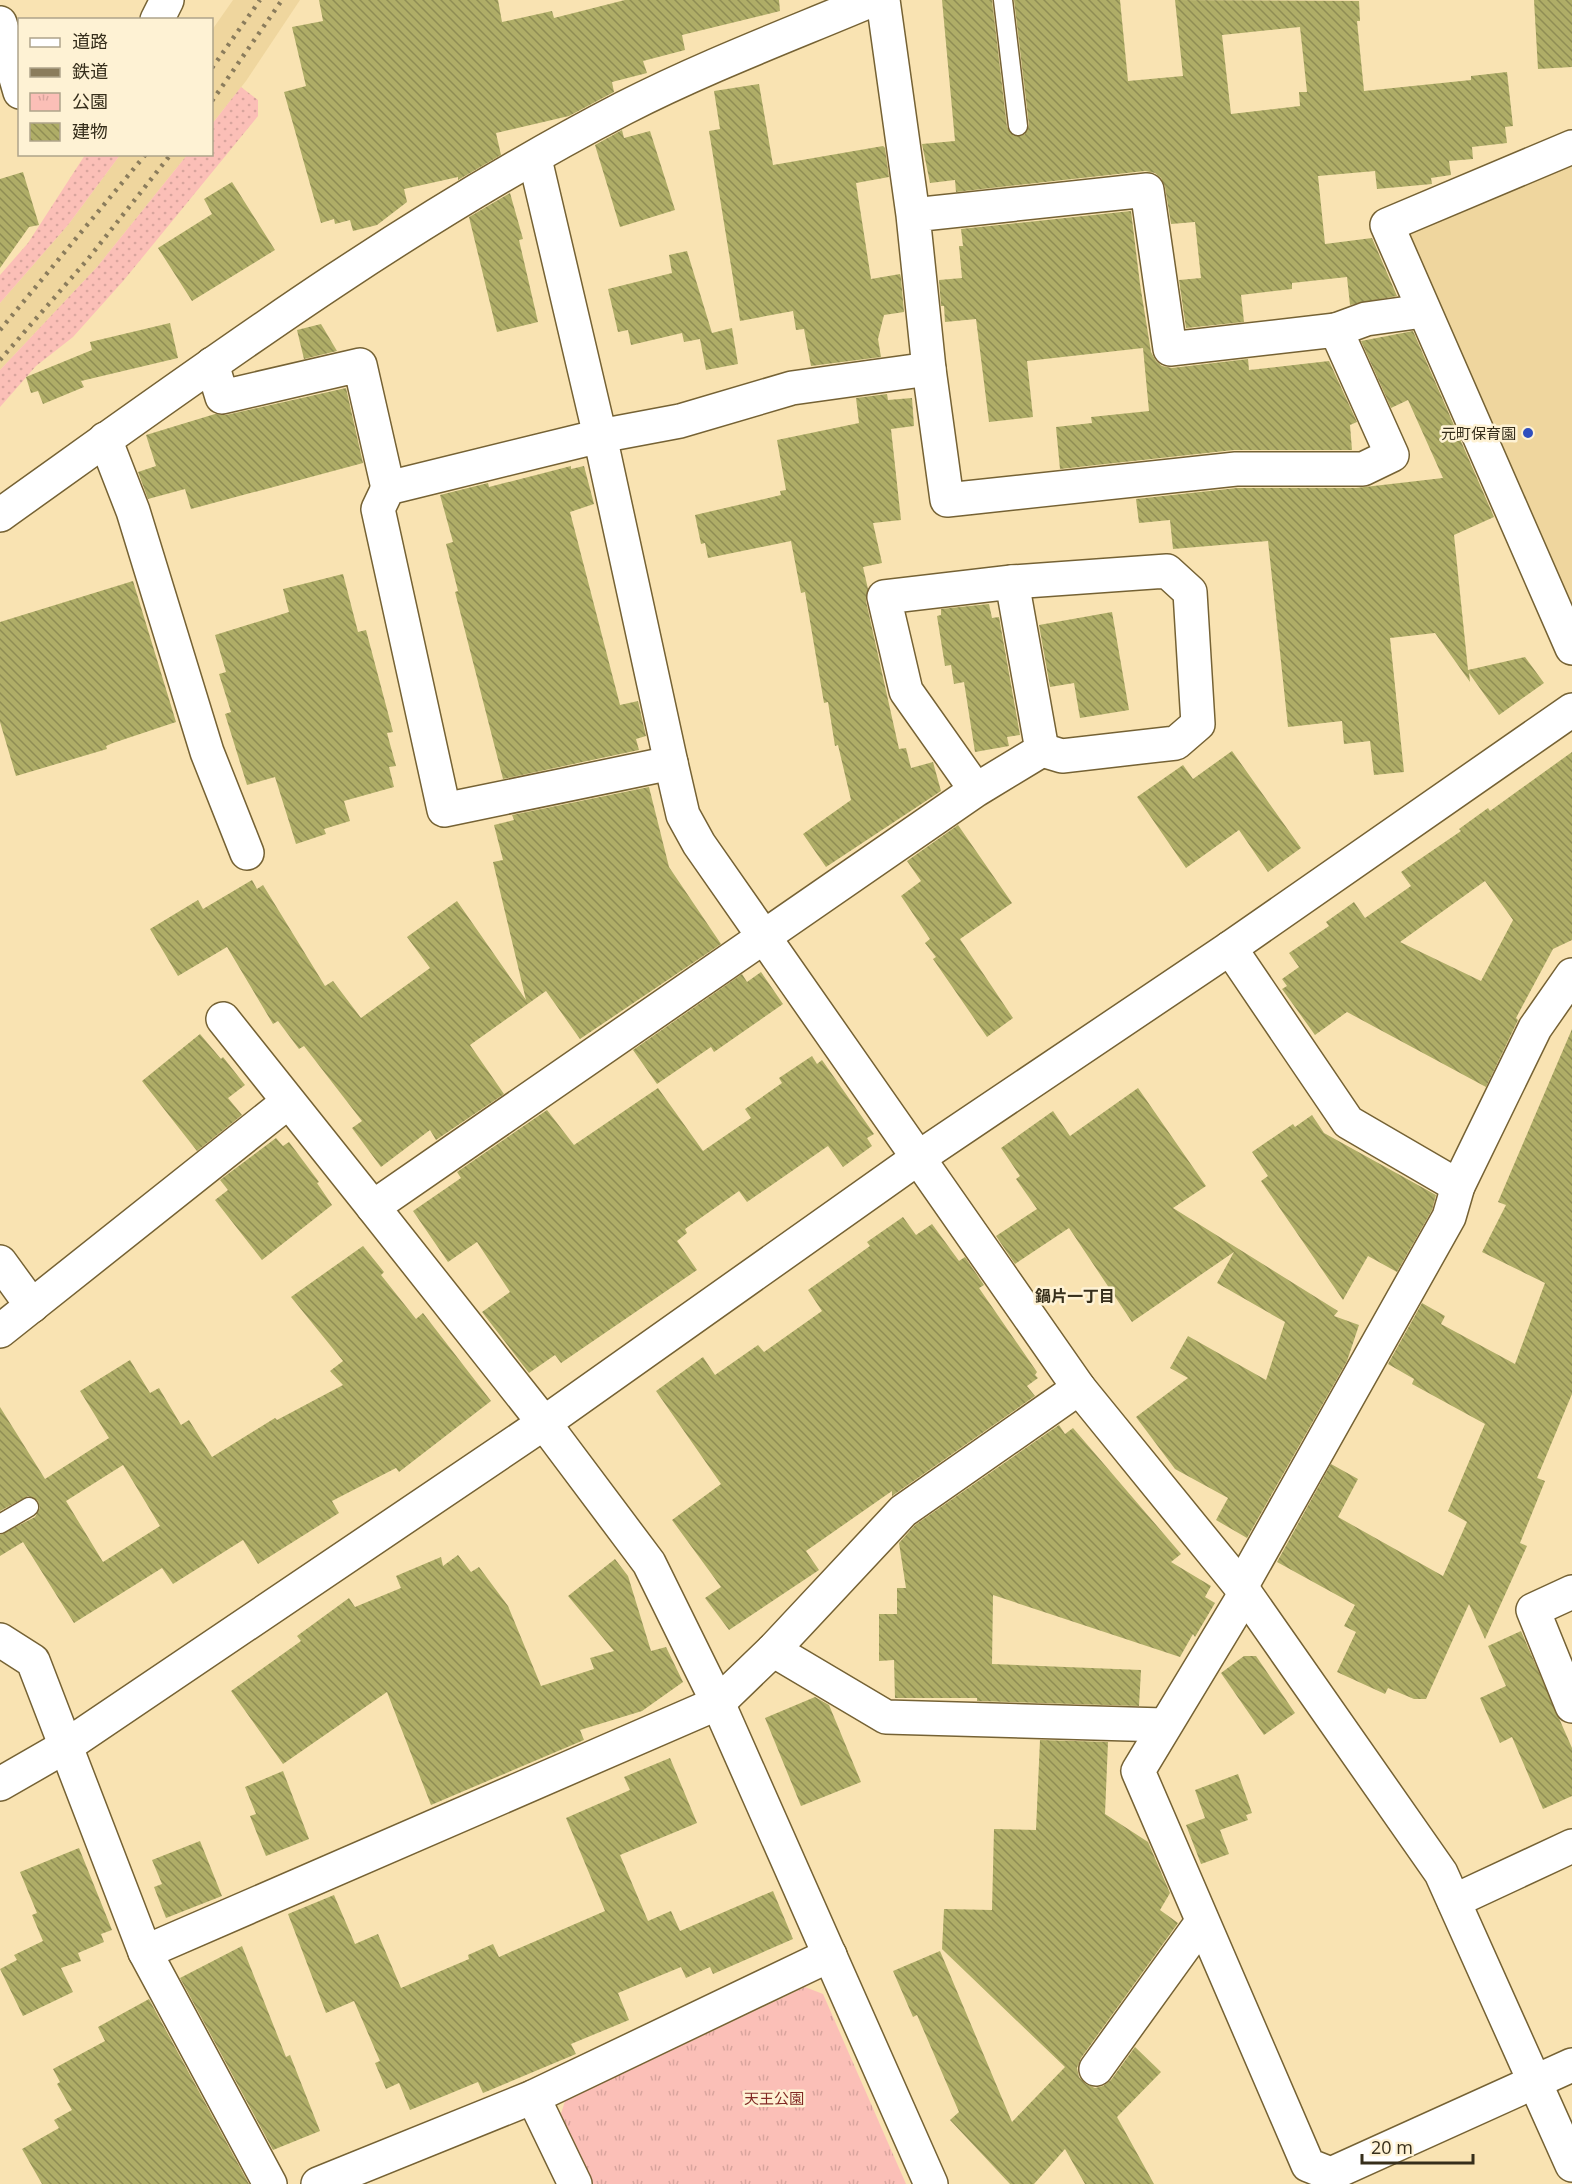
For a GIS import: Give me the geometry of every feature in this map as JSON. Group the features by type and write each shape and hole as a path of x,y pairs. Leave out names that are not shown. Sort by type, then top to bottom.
{"street":[{"path":"158,18 167,0"},
{"path":"0,515 311,294 464,198 623,109 698,73 872,0"},
{"path":"883,0 913,215 929,369 947,500 1236,469 1363,469 1392,455 1336,330"},
{"path":"0,23 18,87"},
{"path":"0,105 18,95"},
{"path":"1572,147 1387,225 1572,648"},
{"path":"535,159 600,436 683,815 699,844 1079,1388 1243,1591 1441,1873 1572,2165"},
{"path":"913,215 1147,190 1170,349 1336,330 1366,319 1423,311"},
{"path":"212,364 222,398 360,364 388,488 378,509 444,810 671,763"},
{"path":"388,488 600,436 680,422 792,388 929,369"},
{"path":"105,440 134,511 207,752 248,853"},
{"path":"373,1207 976,790 1042,750 1062,756 1176,743 1198,724 1190,592 1167,571 1012,582 884,597 906,691 976,790"},
{"path":"1012,582 1042,750"},
{"path":"0,1784 66,1746 544,1423 918,1158 1230,948 1572,710"},
{"path":"1230,948 1348,1122 1458,1185"},
{"path":"1572,975 1536,1028 1458,1185 1449,1217 1243,1591 1138,1771 1308,2165 1331,2174 1572,2065"},
{"path":"223,1019 544,1423 649,1563 718,1703 931,2184"},
{"path":"0,1331 288,1102"},
{"path":"0,1262 32,1306"},
{"path":"144,1952 718,1703 773,1650 903,1511 1079,1388"},
{"path":"1572,1593 1533,1610 1572,1706"},
{"path":"0,1640 33,1661 144,1952 270,2184"},
{"path":"773,1650 886,1717 1164,1725"},
{"path":"1454,1900 1572,1846"},
{"path":"1096,2069 1202,1922"},
{"path":"318,2184 532,2097 830,1956"},
{"path":"532,2097 575,2184"}],"lane":[{"path":"1003,0 1017,126"},
{"path":"0,1524 29,1507"}],"shaded area":[{"path":"233,0 300,0 246,81 213,123 213,29"},
{"path":"119,156 186,156 97,267 0,370 0,303 68,225"},
{"name":"元町保育園","path":"1572,162 1572,633 1398,233"}],"green space":[{"path":"241,87 258,100 258,116 124,280 73,337 36,366 0,407 0,370 97,267 186,156 213,156 213,123"},
{"path":"84,156 119,156 68,225 0,303 0,275 28,243"},
{"name":"天王公園","path":"805,1987 823,1994 906,2184 589,2184 559,2120 565,2101"}],"building":[{"path":"319,0 498,0 502,22 552,11 554,18 625,0 779,0 780,11 682,35 685,50 643,61 647,73 612,82 614,92 569,116 496,133 501,155 458,180 458,177 404,189 407,202 377,225 353,231 350,220 335,224 334,219 321,223 284,92 306,86 292,27 323,21"},
{"path":"942,0 992,0 1007,127 1014,136 1024,135 1029,125 1014,0 1120,0 1128,81 1183,76 1175,0 1359,1 1360,21 1357,21 1364,91 1471,80 1471,76 1507,72 1513,126 1505,127 1507,143 1472,147 1473,159 1449,161 1451,175 1431,178 1432,184 1377,189 1375,171 1318,176 1325,244 1372,238 1397,296 1350,305 1347,277 1292,283 1292,289 1241,295 1244,322 1186,328 1179,280 1201,278 1195,222 1171,224 1165,187 1161,178 1155,173 1145,171 956,192 955,180 930,183 922,144 955,141","holes":["1300,27 1307,92 1299,92 1300,106 1231,114 1222,35"]},
{"path":"1534,0 1572,0 1572,67 1538,69"},
{"path":"759,84 773,165 883,146 885,148 889,177 856,183 871,279 900,274 901,278 904,312 884,315 878,339 881,357 811,366 804,329 796,330 793,311 740,321 709,131 720,129 714,91"},
{"path":"622,130 624,138 650,131 675,210 620,227 595,145"},
{"path":"23,172 39,225 29,227 0,268 0,179"},
{"path":"232,182 275,250 192,301 158,248 212,214 204,199"},
{"path":"510,193 523,239 519,240 538,322 497,332 469,217"},
{"path":"1131,211 1151,352 1156,361 1162,366 1172,368 1248,359 1249,370 1329,361 1357,422 1350,425 1352,450 1234,450 1060,469 1056,427 1092,423 1091,417 1149,411 1143,348 1027,361 1033,417 989,422 976,319 945,322 944,306 941,306 939,280 962,278 959,246 963,246 961,229"},
{"path":"687,251 712,333 732,328 738,364 706,370 700,339 684,342 682,333 631,345 628,330 618,332 608,289 672,273 669,255"},
{"path":"170,323 178,358 81,381 84,387 43,404 38,391 31,393 26,377 92,350 90,342"},
{"path":"321,324 337,351 304,359 297,330"},
{"path":"1413,331 1494,517 1454,535 1468,670 1525,657 1544,683 1499,715 1469,673 1470,682 1435,633 1390,638 1404,772 1374,775 1370,741 1344,744 1342,721 1288,727 1268,541 1173,549 1170,520 1139,523 1136,499 1237,488 1356,488 1443,478 1408,400 1391,408 1361,341"},
{"path":"346,388 363,463 191,509 185,489 148,499 138,472 156,466 146,435 215,414 226,415"},
{"path":"887,394 888,400 912,398 914,426 891,429 901,520 873,523 882,563 863,567 868,589 866,601 899,749 906,748 911,768 933,762 941,791 826,867 803,834 851,800 838,745 835,746 828,702 824,703 805,592 801,593 791,541 708,558 705,543 701,544 695,515 781,495 780,491 786,490 777,440 859,423 856,398"},
{"path":"571,466 571,469 584,466 594,504 570,512 620,705 638,701 646,736 636,739 639,750 503,779 455,592 458,591 446,544 453,542 440,495 488,483 489,487"},
{"path":"343,574 358,632 366,630 393,732 387,733 396,766 389,767 394,787 344,801 350,821 324,829 326,834 296,844 275,777 247,785 225,714 231,712 219,674 226,672 215,635 289,612 283,589"},
{"path":"133,581 176,722 113,743 106,746 107,749 16,776 0,722 0,622"},
{"path":"989,604 992,618 999,617 1020,735 1007,737 1009,746 975,752 964,682 954,684 951,665 945,666 937,616 941,615 941,609"},
{"path":"1112,612 1129,710 1080,718 1074,683 1050,687 1039,625"},
{"path":"1232,751 1301,848 1268,872 1239,830 1186,868 1137,797 1183,765 1193,779"},
{"path":"1572,752 1572,940 1553,949 1516,1018 1518,1020 1486,1087 1347,1012 1315,1035 1282,989 1287,986 1282,979 1299,967 1289,953 1329,926 1326,922 1354,902 1365,918 1411,886 1401,872 1461,831 1459,829 1488,808 1490,811","holes":["1485,881 1513,920 1481,981 1400,942"]},
{"path":"649,787 669,867 721,944 580,1039 546,991 470,1045 504,1094 436,1140 430,1130 381,1167 352,1128 362,1121 304,1046 299,1049 278,1021 273,1024 227,947 178,976 150,929 198,900 203,909 252,880 257,889 263,885 325,986 333,981 361,1018 430,968 407,937 457,901 526,1000 493,862 503,860 494,825 514,820 512,815"},
{"path":"958,825 1012,903 960,939 1013,1018 987,1037 933,959 936,957 925,943 930,939 901,896 921,881 907,861"},
{"path":"761,972 783,1004 714,1052 711,1047 657,1084 633,1050 742,974 747,982"},
{"path":"1572,1029 1572,1394 1537,1478 1545,1481 1520,1543 1527,1546 1485,1639 1469,1604 1426,1699 1414,1699 1388,1688 1385,1694 1337,1672 1356,1632 1344,1626 1355,1605 1277,1562 1331,1464 1358,1479 1338,1517 1443,1576 1467,1522 1448,1511 1485,1424 1412,1384 1414,1379 1388,1364 1422,1303 1445,1316 1441,1324 1515,1364 1545,1283 1482,1252 1506,1205 1498,1202"},
{"path":"200,1034 221,1059 223,1057 245,1085 228,1098 242,1115 197,1151 142,1081"},
{"path":"812,1056 817,1064 822,1060 874,1134 867,1138 872,1146 843,1167 828,1146 747,1202 739,1191 685,1229 687,1233 677,1241 697,1270 561,1363 555,1355 529,1373 482,1312 510,1292 477,1242 448,1262 413,1211 461,1178 457,1172 547,1110 574,1145 658,1088 703,1151 751,1118 745,1109 782,1083 779,1078"},
{"path":"1138,1088 1206,1186 1173,1208 1338,1311 1334,1316 1359,1325 1347,1361 1247,1538 1216,1520 1228,1498 1175,1469 1136,1417 1188,1378 1170,1368 1188,1336 1266,1380 1285,1322 1217,1283 1234,1252 1132,1322 1069,1228 1015,1264 996,1236 1037,1209 1016,1179 1020,1176 1001,1148 1053,1111 1070,1136"},
{"path":"1312,1115 1324,1133 1436,1195 1432,1210 1397,1272 1368,1256 1343,1300 1261,1181 1268,1176 1252,1152 1293,1124 1295,1127"},
{"path":"276,1138 283,1146 289,1142 319,1182 317,1183 332,1205 262,1260 215,1200 228,1190 220,1180"},
{"path":"903,1217 916,1235 932,1224 959,1261 965,1257 984,1285 979,1288 1037,1372 1035,1375 1038,1378 1027,1386 1035,1396 892,1496 892,1491 806,1551 819,1570 729,1630 705,1598 721,1587 672,1520 721,1484 656,1391 703,1357 715,1375 758,1345 764,1352 822,1311 808,1290 870,1246 867,1242"},
{"path":"363,1246 384,1272 381,1275 416,1319 423,1313 491,1401 399,1472 396,1468 332,1501 339,1513 258,1564 243,1540 173,1584 162,1568 74,1623 23,1542 0,1556 0,1535 35,1517 40,1508 38,1501 28,1496 0,1511 0,1407 45,1479 109,1438 80,1391 130,1360 150,1393 159,1388 181,1425 189,1420 212,1457 275,1418 277,1420 343,1385 330,1371 343,1361 291,1297","holes":["123,1465 160,1526 103,1562 66,1501"]},
{"path":"1059,1425 1065,1434 1073,1428 1181,1554 1171,1562 1211,1586 1205,1597 1215,1603 1195,1637 1193,1634 1180,1657 993,1595 992,1664 1141,1670 1139,1706 977,1701 977,1698 895,1698 894,1660 879,1661 879,1614 897,1614 897,1588 906,1588 899,1543 915,1525"},
{"path":"458,1555 471,1572 479,1567 508,1606 541,1686 594,1669 590,1658 614,1651 568,1596 615,1559 628,1576 651,1651 666,1647 683,1682 642,1711 580,1730 584,1740 431,1805 387,1692 283,1764 231,1691 301,1641 297,1636 349,1598 355,1607 401,1588 396,1576 441,1557 443,1566"},
{"path":"1521,1631 1572,1748 1572,1796 1543,1809 1512,1737 1500,1743 1480,1698 1506,1686 1488,1646"},
{"path":"1244,1656 1256,1656 1295,1713 1264,1735 1221,1673"},
{"path":"815,1697 829,1705 861,1782 801,1806 765,1718"},
{"path":"1040,1740 1108,1742 1105,1814 1148,1842 1170,1893 1160,1910 1178,1923 1081,2058 1077,2068 1079,2077 1086,2084 1095,2088 1103,2086 1111,2080 1135,2047 1161,2072 1117,2117 1154,2184 1085,2184 1065,2149 1034,2184 1010,2184 950,2120 959,2112 917,2015 913,2017 893,1971 940,1951 1012,2122 1065,2067 942,1949 944,1909 992,1910 994,1829 1036,1830"},
{"path":"670,1758 697,1823 620,1855 648,1921 671,1911 680,1931 773,1891 793,1939 713,1974 710,1967 686,1978 681,1967 618,1993 629,2020 571,2044 576,2054 483,2093 478,2082 410,2110 399,2083 386,2089 375,2063 380,2061 354,2001 326,2013 288,1914 334,1895 355,1944 378,1934 401,1988 469,1959 468,1955 493,1944 499,1957 605,1911 566,1818 630,1790 624,1777"},
{"path":"283,1771 309,1839 266,1856 250,1816 256,1814 245,1787"},
{"path":"1238,1774 1252,1813 1246,1815 1248,1820 1220,1830 1229,1854 1201,1864 1186,1825 1205,1818 1195,1790"},
{"path":"200,1841 222,1896 166,1918 154,1887 162,1884 152,1860"},
{"path":"79,1848 112,1930 101,1934 104,1942 78,1953 81,1961 61,1968 73,1992 23,2016 0,1969 17,1960 14,1955 43,1941 32,1915 37,1913 20,1872"},
{"path":"242,1946 286,2057 290,2055 320,2131 273,2150 180,1978"},
{"path":"149,1999 249,2184 42,2184 22,2149 59,2128 54,2120 72,2110 57,2084 60,2082 53,2069 105,2041 98,2027"}],"railway":[{"path":"213,67 260,0"},
{"path":"213,100 282,0"},
{"path":"0,330 144,156"},
{"path":"0,360 88,259 169,156"}],"place":[{"name":"元町保育園","path":"1528,433"}],"district":[{"name":"鍋片一丁目","path":"1075,1296"}]}
